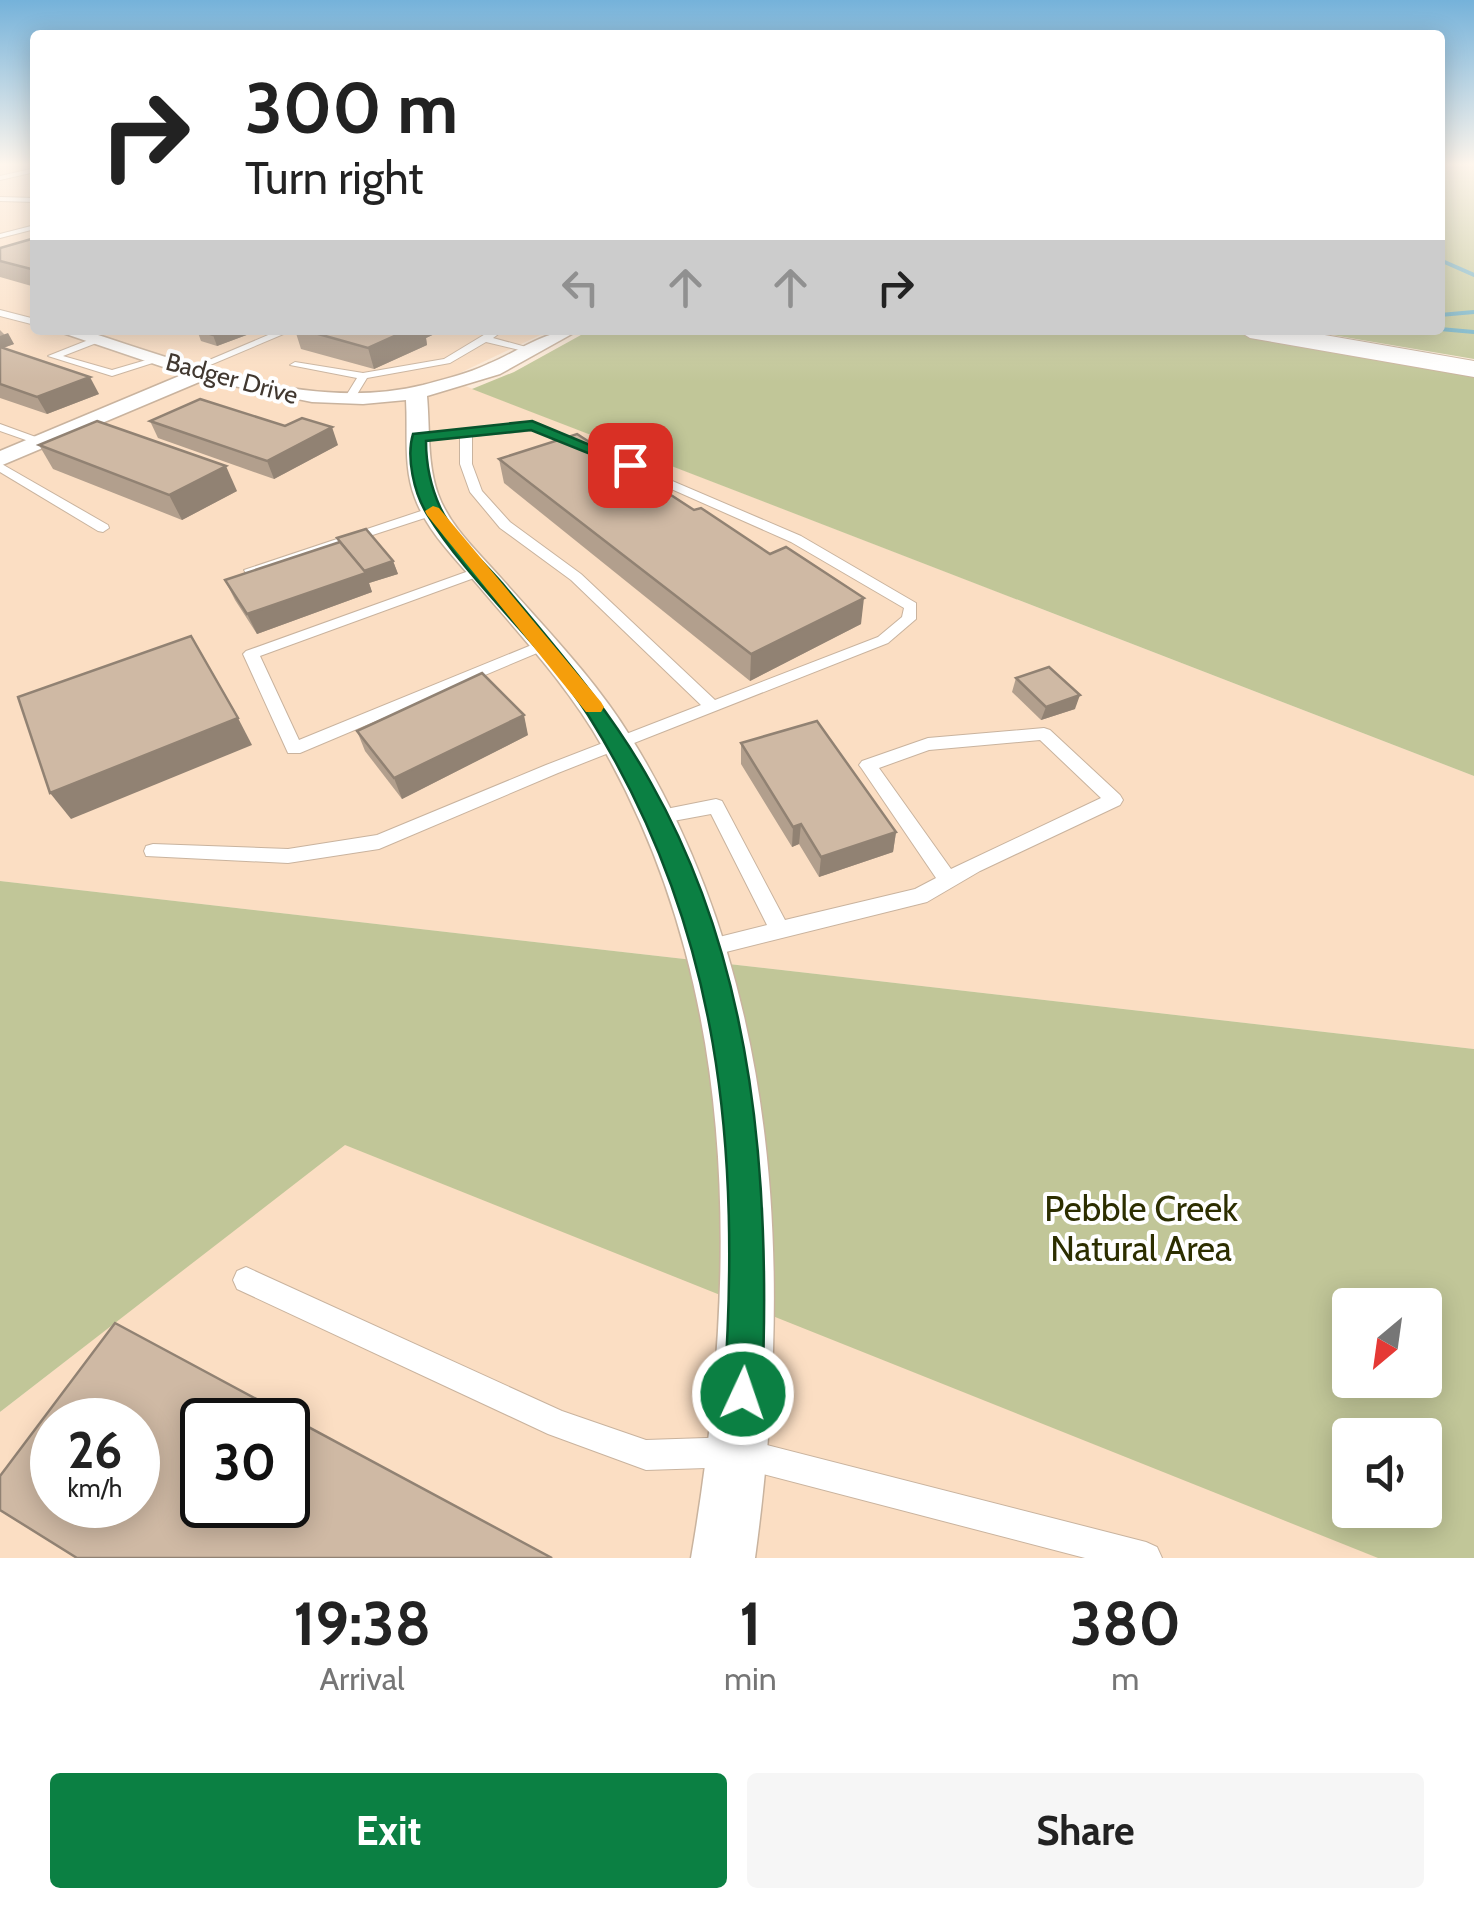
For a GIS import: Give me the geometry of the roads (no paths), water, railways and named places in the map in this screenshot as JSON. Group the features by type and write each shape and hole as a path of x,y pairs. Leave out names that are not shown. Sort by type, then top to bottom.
{"main road":[{"path":"1279,335 1474,369"}],"street":[{"name":"Badger Drive","path":"80,335 276,393 349,399 416,393 482,374 560,335"},
{"path":"0,463 199,371"},
{"path":"416,393 418,468 433,511 544,645 618,744 657,816 685,881 706,948 733,1054 745,1171 748,1306 723,1558"}],"lane":[{"path":"0,313 30,321"},
{"path":"0,324 20,318"},
{"path":"199,371 277,335"},
{"path":"295,365 363,376 432,366 469,350 489,335"},
{"path":"483,338 532,350"},
{"path":"96,340 53,356 112,374 160,359"},
{"path":"349,399 363,376"},
{"path":"0,427 40,442"},
{"path":"153,851 288,856 378,842 883,640 909,619 911,606 796,540 539,427 418,437"},
{"path":"466,432 466,464 476,492 485,503 505,524 576,577 714,707"},
{"path":"0,463 102,528"},
{"path":"251,570 433,511"},
{"path":"480,571 251,654 294,749 544,645"},
{"path":"706,948 920,896 948,880 972,866 1114,800 1044,734 928,744 868,766 948,880"},
{"path":"657,816 716,806 780,930"},
{"path":"246,1280 558,1424 633,1450 646,1454 736,1452 1146,1558"}],"waterway":[{"path":"1445,262 1474,275"},
{"path":"1445,315 1474,312"},
{"path":"1445,329 1474,332"}],"park label":[{"name":"Pebble Creek Natural Area","path":"1141,1229"}]}
